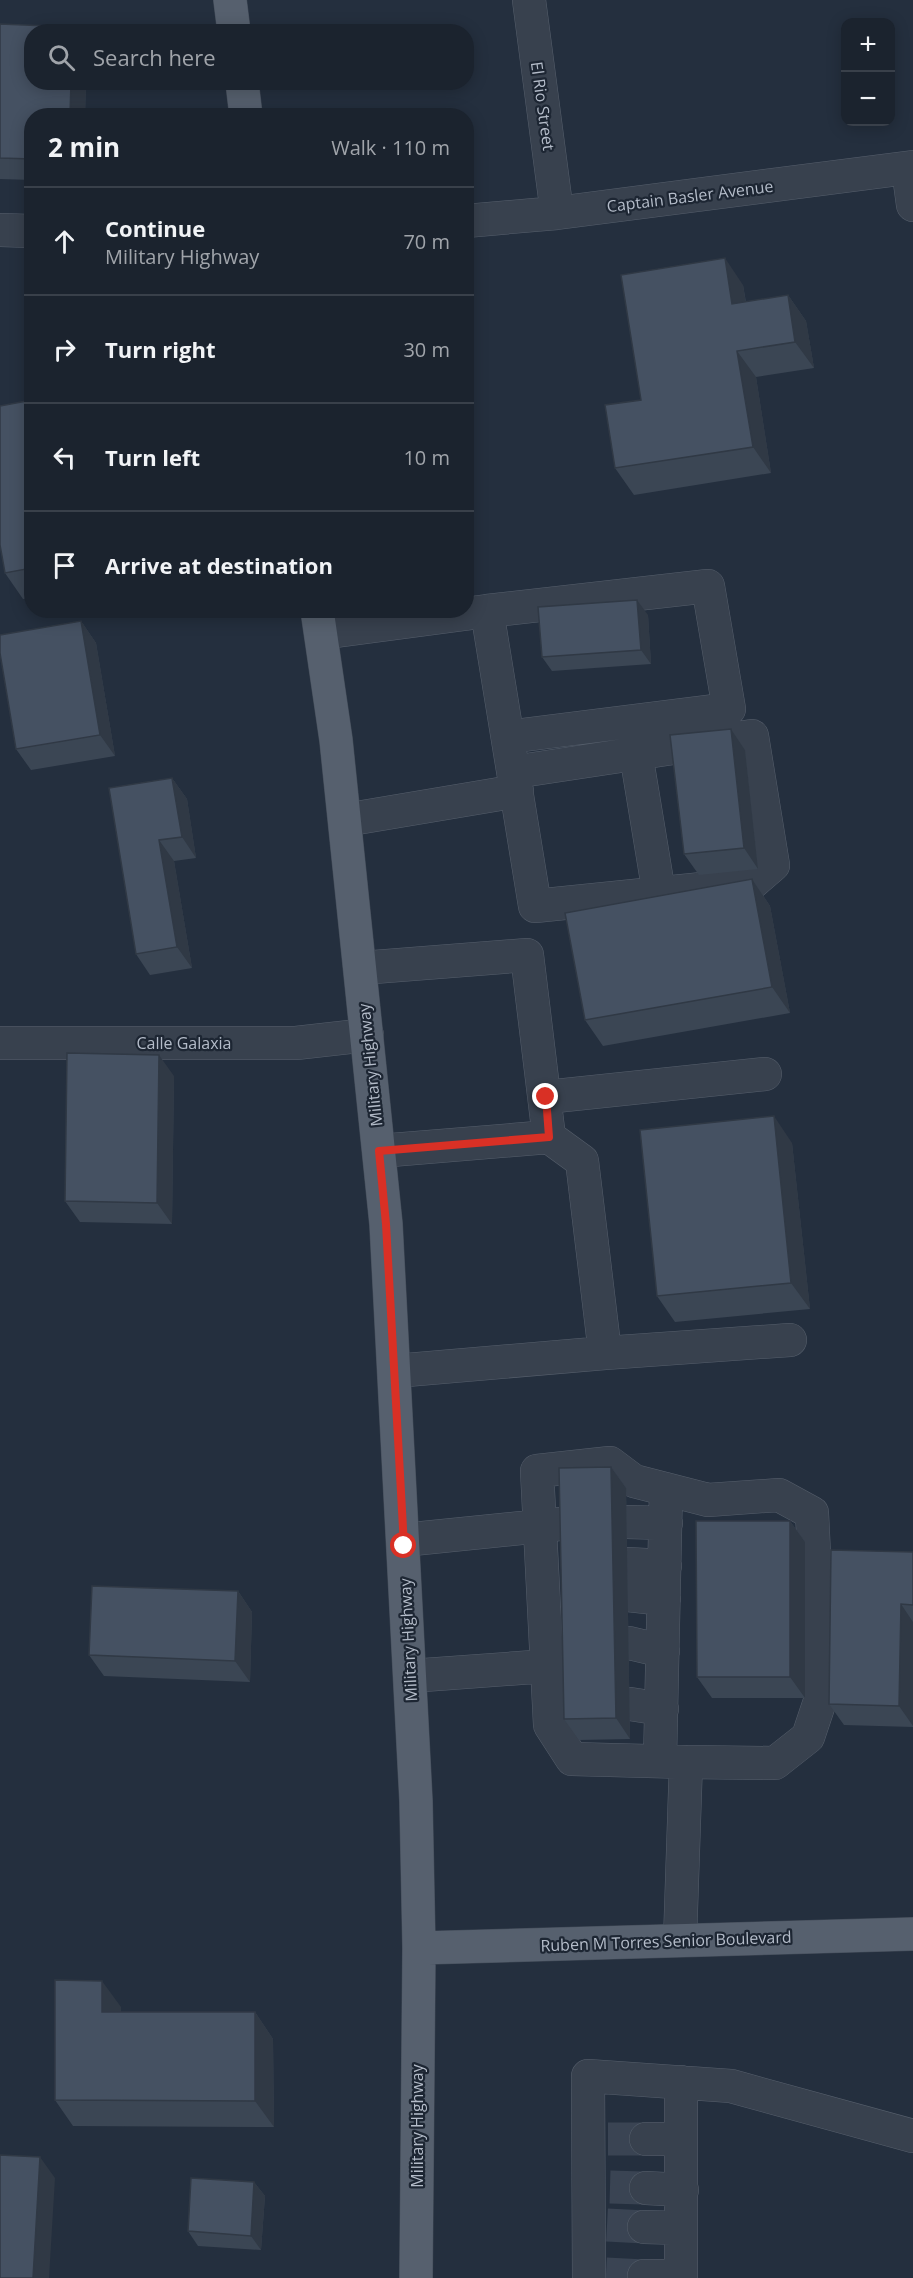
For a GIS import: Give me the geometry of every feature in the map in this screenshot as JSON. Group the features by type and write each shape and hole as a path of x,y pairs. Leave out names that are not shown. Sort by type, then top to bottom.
{"main road":[{"path":"230,0 233,24"},
{"path":"243,90 245,108"},
{"name":"Military Highway","path":"319,622 336,740 361,968 386,1224 395,1371 416,1801 419,1948 416,2278"},
{"name":"Ruben M Torres Senior Boulevard","path":"419,1948 913,1934"}],"street":[{"name":"El Rio Street","path":"529,0 557,213"},
{"name":"Captain Basler Avenue","path":"474,220 557,213 911,168"},
{"path":"911,168 913,205"},
{"path":"0,230 24,231"},
{"path":"474,612 708,586 729,709 508,737"},
{"path":"345,820 515,781 636,754 752,736 773,865 751,884 535,906 515,781 508,737 487,611"},
{"path":"319,622 380,618"},
{"path":"636,754 659,893"},
{"path":"361,968 527,955 546,1097 549,1137"},
{"name":"Calle Galaxia","path":"0,1043 296,1042 367,1035"},
{"path":"546,1097 765,1074"},
{"path":"379,1151 549,1137 582,1161 605,1353"},
{"path":"395,1371 790,1340"},
{"path":"610,1463 634,1481 666,1489 708,1500 779,1495 813,1513 821,1698 808,1737 775,1763 572,1759 550,1725 564,1710 557,1653 543,1579 537,1471 610,1463"},
{"path":"666,1489 662,1709 673,1762 680,1940"},
{"path":"626,1522 666,1523"},
{"path":"403,1540 574,1523"},
{"path":"543,1579 575,1565"},
{"path":"664,1599 627,1580 665,1566"},
{"path":"543,1579 576,1599"},
{"path":"629,1644 663,1651"},
{"path":"410,1676 557,1653"},
{"path":"630,1704 662,1709"},
{"path":"595,2275 600,2187 599,2138 588,2076 731,2086 913,2136"},
{"path":"644,2276 681,2277 681,2082"},
{"path":"646,2139 681,2139"},
{"path":"646,2188 682,2190"},
{"path":"644,2227 681,2228"}],"building":[{"path":"0,24 24,25 24,90 71,90 70,108 24,108 24,159 0,158"},
{"path":"725,258 732,304 788,295 795,342 737,351 753,447 615,468 605,405 641,400 621,275"},
{"path":"24,402 24,569 5,573 0,545 0,406"},
{"path":"637,600 641,650 542,657 538,607"},
{"path":"81,621 100,735 16,749 0,653 0,635"},
{"path":"731,729 744,848 684,854 670,735"},
{"path":"172,778 182,837 159,840 177,947 136,954 109,788"},
{"path":"752,879 772,987 585,1020 565,913"},
{"path":"67,1053 159,1055 157,1203 65,1201"},
{"path":"774,1116 791,1283 657,1296 640,1130"},
{"path":"611,1467 616,1718 564,1719 559,1468"},
{"path":"696,1521 790,1521 790,1677 697,1677"},
{"path":"831,1550 913,1552 913,1605 901,1604 899,1706 829,1704"},
{"path":"92,1586 238,1591 235,1661 89,1655"},
{"path":"55,1980 102,1981 102,2012 255,2012 255,2101 55,2100"},
{"path":"0,2155 40,2157 33,2278 0,2278"},
{"path":"191,2178 254,2182 251,2236 188,2231"}],"tunnel":[{"path":"608,2139 646,2139"},
{"path":"610,2187 646,2188"},
{"path":"607,2225 644,2227"},
{"path":"606,2274 644,2276"}],"route":[{"path":"404,1546 386,1224 379,1151 549,1137 546,1097"}]}
